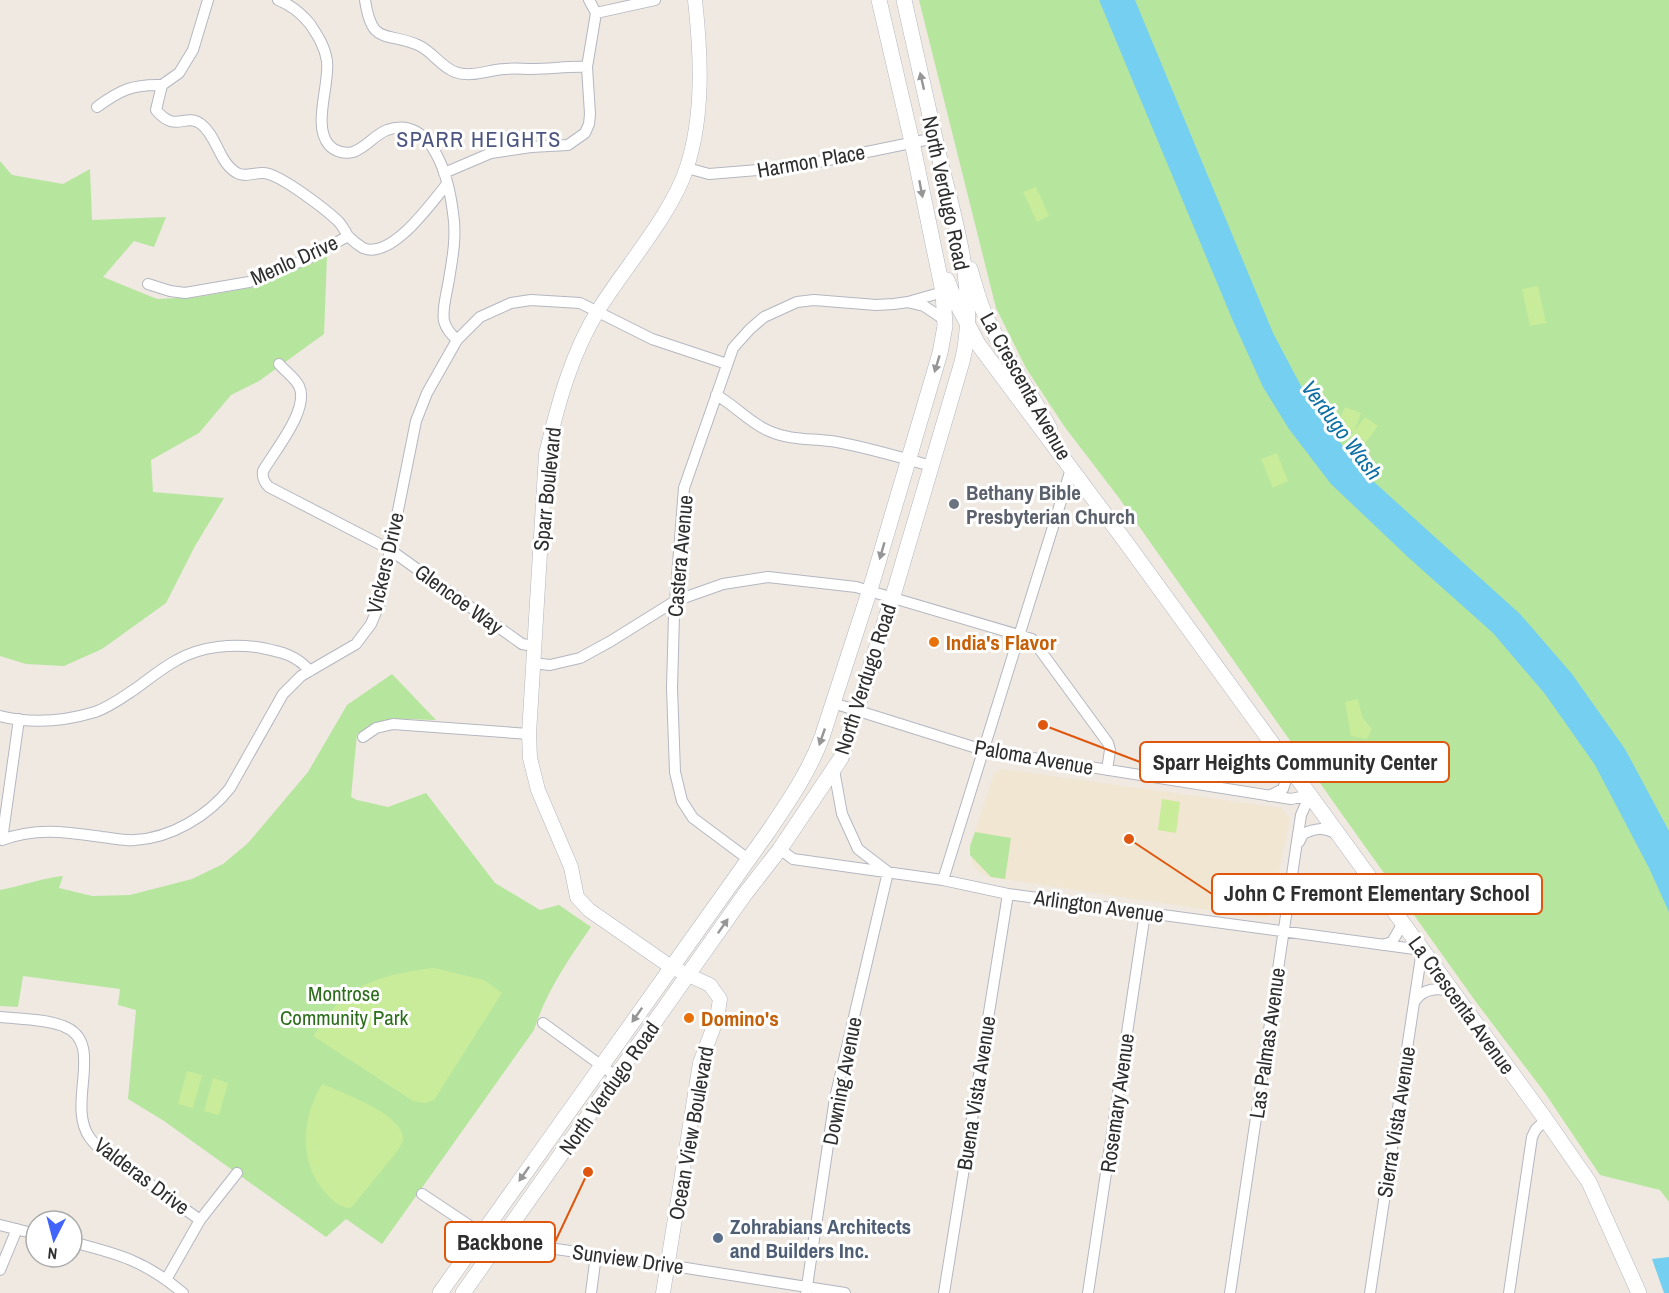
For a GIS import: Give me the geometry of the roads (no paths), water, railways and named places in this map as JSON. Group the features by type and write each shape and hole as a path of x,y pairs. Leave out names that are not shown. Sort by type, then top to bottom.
{"main road":[{"name":"North Verdugo Road","path":"440,1293 801,784 813,762 833,704 870,590 940,353 945,320 943,292 912,142 879,0"},
{"name":"North Verdugo Road","path":"464,1293 834,770 841,758 857,711 964,355 969,326 957,234 904,0"},
{"name":"La Crescenta Avenue","path":"957,234 985,315 1003,352 1037,404 1071,469"},
{"name":"La Crescenta Avenue","path":"930,236 955,300 978,344 1310,795 1589,1182 1639,1293"}],"street":[{"path":"97,108 117,92 144,84 162,85 179,73 193,50 208,0"},
{"path":"278,0 303,16 324,47 327,80 322,117 323,135 329,146 339,152 351,153 363,148 386,130 412,128 423,135 433,148 446,178 454,215 455,236 444,321 449,332 457,340"},
{"path":"365,0 373,28 383,37 430,51 445,66 458,73 478,74 505,68 587,67"},
{"path":"589,0 596,13 655,0"},
{"name":"Sparr Boulevard","path":"577,897 571,867 538,790 530,758 529,734 546,454 556,411 572,361 597,311 654,229 673,198 687,168 696,129 698,94 700,42 695,0"},
{"name":"Menlo Drive","path":"148,284 185,293 249,282 309,258 348,236 363,248 382,248 406,231 446,178 491,153 531,147 561,147 574,143 585,133 590,120 587,67 596,13"},
{"path":"162,85 156,110 163,118 173,123 190,120 201,124 238,174 265,173 280,178 339,222 348,236"},
{"name":"Harmon Place","path":"687,168 709,174 794,167 935,138"},
{"name":"Castera Avenue","path":"748,860 693,818 682,801 675,772 672,688 675,601 684,488 734,348 750,329 768,315 797,302 814,300 876,304 908,302 943,292"},
{"name":"Vickers Drive","path":"19,719 2,840 19,833 45,830 134,840 170,832 199,817 221,799 230,788 283,694 292,683 356,644 371,624 380,605 389,549 416,421 427,393 457,340 480,317 511,303 531,300 580,303 652,339 727,364"},
{"name":"Castera Avenue","path":"908,302 924,306 945,320"},
{"name":"Glencoe Way","path":"279,364 298,384 302,398 301,407 263,471 262,477 269,487 389,549 522,644 534,646"},
{"path":"716,395 727,400 748,420 770,432 789,438 862,447 931,466"},
{"path":"943,880 1071,469"},
{"path":"533,663 550,665 580,658 675,601 723,584 768,577 870,590 1034,641 1104,737 1110,750 1107,770"},
{"path":"0,716 48,721 96,711 120,699 177,659 204,649 240,645 260,648 300,659 310,671"},
{"name":"Paloma Avenue","path":"833,704 983,750 1268,796 1291,799 1310,795"},
{"path":"363,737 376,728 393,724 529,734"},
{"path":"1268,796 1283,789 1290,768"},
{"path":"834,770 842,814 858,849 888,872"},
{"name":"Las Palmas Avenue","path":"1230,1293 1301,815 1310,795"},
{"path":"1296,848 1303,834 1310,831 1326,829 1339,835"},
{"name":"Arlington Avenue","path":"780,849 793,859 943,880 1008,894 1422,950"},
{"name":"Downing Avenue","path":"807,1290 835,1098 888,872"},
{"name":"Buena Vista Avenue","path":"944,1293 1008,894"},
{"name":"Ocean View Boulevard","path":"577,897 589,910 671,967 711,985 720,999 720,1009 700,1063 663,1293"},
{"name":"Rosemary Avenue","path":"1088,1293 1145,913"},
{"path":"1382,945 1392,942 1403,923"},
{"name":"Sierra Vista Avenue","path":"1370,1293 1422,950"},
{"path":"1414,1004 1417,997 1428,990 1453,992"},
{"name":"Valderas Drive","path":"0,1017 62,1026 76,1035 83,1044 85,1056 80,1102 82,1123 90,1138 111,1157 200,1220"},
{"path":"543,1023 617,1077"},
{"path":"1509,1293 1532,1137 1536,1129 1546,1120"},
{"path":"166,1278 200,1220 237,1173"},
{"name":"Sunview Drive","path":"422,1194 482,1234 500,1241 668,1265 807,1290 845,1293"},
{"path":"0,1225 24,1231"},
{"path":"0,1270 17,1229"},
{"path":"84,1245 119,1254 143,1264 166,1278 182,1293"},
{"path":"591,1293 596,1255"}],"water":[{"path":"1099,0 1135,0 1273,333 1310,403 1362,471 1520,614 1572,674 1625,749 1669,831 1669,912 1649,868 1595,765 1545,694 1493,633 1331,484 1289,429 1263,387 1233,321"},
{"path":"1669,1257 1669,1293 1664,1293 1652,1259"}],"place":[{"name":"Bethany Bible Presbyterian Church","path":"954,504"},
{"name":"India's Flavor","path":"934,642"},
{"name":"Sparr Heights Community Center","path":"1043,725"},
{"name":"John C Fremont Elementary School","path":"1129,839"},
{"name":"Domino's","path":"689,1018"},
{"name":"Backbone","path":"588,1172"},
{"name":"Zohrabians Architects and Builders Inc.","path":"718,1238"}],"district":[{"name":"SPARR HEIGHTS","path":"479,139"}],"water label":[{"name":"Verdugo Wash","path":"1342,430"}],"park label":[{"name":"Montrose Community Park","path":"344,1005"}]}
